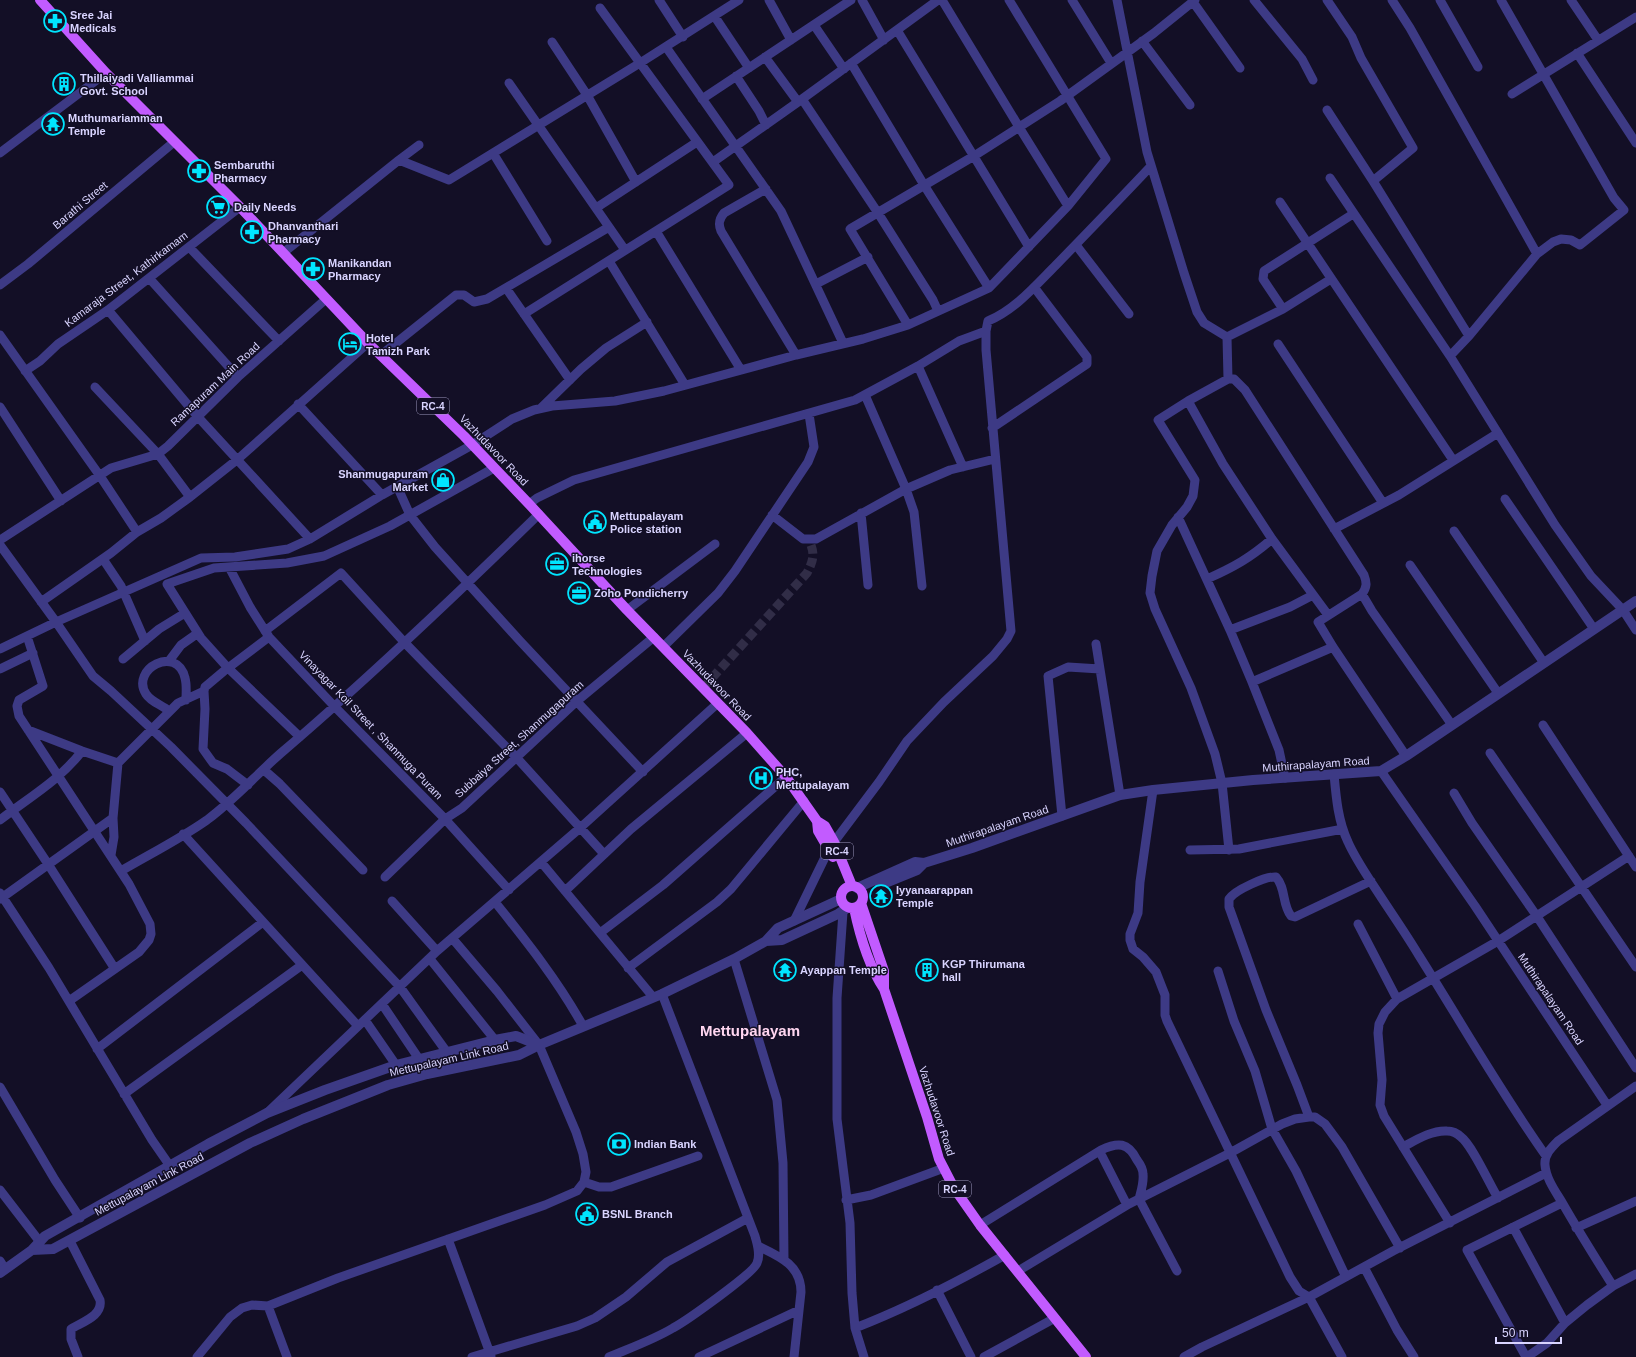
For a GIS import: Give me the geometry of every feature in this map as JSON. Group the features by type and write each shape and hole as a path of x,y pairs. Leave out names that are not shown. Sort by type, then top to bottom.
{"main road":[{"name":"Vazhudavoor Road","path":"40,0 106,73 240,207 368,343 472,445 627,610 747,733 786,776 804,801 817,821 818,831 831,846 854,889"},
{"path":"854,889 862,896 851,908 844,906 841,899 842,892 854,889"},
{"name":"Vazhudavoor Road","path":"851,908 884,971 884,989 927,1117 939,1159 954,1188 980,1225 1086,1357"}],"street":[{"path":"659,0 683,37"},
{"path":"399,160 449,180 715,17 728,3 739,0"},
{"path":"769,0 791,40"},
{"path":"833,0 838,9"},
{"path":"702,99 852,0"},
{"path":"862,0 884,40"},
{"path":"942,0 1068,206"},
{"path":"0,649 56,622 201,558 235,557 288,549 310,539 397,486 472,445 512,419 541,408 615,401 686,385 796,354 863,339 908,325 989,288 1068,206 1106,158 1009,0"},
{"path":"1072,0 1112,63"},
{"path":"1117,0 1151,166 1196,312 1204,322 1227,337"},
{"path":"1254,0 1302,59 1313,80"},
{"path":"1327,0 1352,37 1361,58 1413,148 1373,181"},
{"path":"1392,0 1414,34 1537,254"},
{"path":"1440,0 1478,67"},
{"path":"1450,356 1469,336 1537,254 1552,242 1561,238 1580,244 1624,210 1614,198 1501,0"},
{"path":"1571,0 1598,40"},
{"path":"908,325 850,229 1019,128 1128,52 1194,1 1240,68"},
{"path":"713,162 884,40 932,2"},
{"path":"524,314 729,185 600,8"},
{"path":"1512,94 1636,16"},
{"path":"715,17 749,68"},
{"path":"814,25 844,69"},
{"path":"897,30 1029,247"},
{"path":"1142,41 1190,105"},
{"path":"552,42 587,95 636,182"},
{"path":"666,47 781,211 843,343"},
{"path":"1577,53 1636,143"},
{"path":"765,57 800,100 878,212 933,300 938,311"},
{"path":"851,63 924,185 989,288"},
{"path":"0,153 106,73"},
{"path":"736,76 759,111 766,125"},
{"path":"509,83 625,250"},
{"path":"1326,110 1373,181 1469,336"},
{"name":"Barathi Street","path":"0,285 28,264 174,142"},
{"path":"596,208 698,142"},
{"path":"283,253 419,145"},
{"path":"493,153 546,241"},
{"path":"794,921 831,846 907,742 944,702 993,656 1007,639 1011,631 986,350 986,331 988,321 1006,311 1034,287 1151,166"},
{"path":"1330,178 1450,356 1530,486 1591,576 1623,610 1636,630"},
{"path":"766,189 724,212 720,217 719,223 722,231 796,354"},
{"path":"1280,202 1454,460"},
{"name":"Kamaraja Street, Kathirkamam","path":"25,371 40,361 58,344 108,310 150,278 240,207"},
{"path":"1282,309 1263,279 1262,274 1264,271 1353,214"},
{"path":"381,355 456,295 464,294 474,302 487,299 609,227"},
{"path":"656,231 741,370"},
{"path":"1076,245 1129,314"},
{"path":"189,247 278,341"},
{"path":"816,284 868,257"},
{"path":"609,261 686,385"},
{"path":"150,278 238,377"},
{"path":"1227,337 1282,309 1331,278"},
{"path":"992,428 1087,364 1087,357 1034,287"},
{"path":"506,288 570,380"},
{"name":"Ramapuram Main Road","path":"0,540 111,468 158,454 238,377 326,299"},
{"path":"108,310 198,417 238,458 310,539"},
{"path":"541,408 606,348 646,322"},
{"path":"529,504 537,498 574,480 855,400 918,366 959,341 986,331"},
{"path":"0,335 100,476 137,532"},
{"path":"1227,337 1228,379"},
{"path":"41,602 103,559 137,532 161,518 190,497 238,458 368,343"},
{"path":"1278,344 1384,504"},
{"path":"918,366 963,467"},
{"path":"1230,850 1222,783 1215,754 1191,688 1155,609 1150,592 1157,550 1172,525 1187,507 1193,496 1195,480 1158,420 1188,401 1228,379 1234,379 1245,390 1364,575 1367,582 1362,594 1318,622 1406,756"},
{"path":"95,387 158,454 190,497"},
{"path":"865,395 906,489 914,512 922,586"},
{"path":"1188,401 1223,464 1272,539 1328,616"},
{"path":"298,404 382,495"},
{"path":"0,407 61,501"},
{"path":"663,647 718,593 735,571 814,452 814,442 808,414"},
{"path":"1334,529 1384,504 1498,433"},
{"path":"772,515 803,538 809,540 816,539 906,489 950,470 995,459"},
{"path":"300,737 228,668 198,633 167,584 214,568 287,562 324,556 390,526 494,468"},
{"path":"397,486 410,515 435,547 467,584 643,772"},
{"path":"1505,499 1594,629"},
{"path":"861,513 868,585"},
{"path":"121,871 207,820 227,804 405,643 538,514"},
{"path":"1178,517 1230,630 1252,682 1279,750 1285,778"},
{"path":"1454,531 1544,663"},
{"path":"1207,579 1226,571 1253,556 1272,539"},
{"path":"627,610 715,544"},
{"path":"0,545 93,676 152,729 227,804 400,987 446,1052"},
{"path":"103,559 124,593 144,641"},
{"path":"1410,566 1498,693"},
{"name":"Vinayagar Koil Street , Shanmuga Puram","path":"229,567 250,607 267,634 335,707 445,819 509,890"},
{"path":"111,854 114,837 113,818 118,763 168,711 178,703 204,691 206,687 267,634 341,573 405,643 516,757 604,854"},
{"path":"1362,594 1372,611 1452,725"},
{"path":"1230,630 1290,607 1314,595"},
{"path":"1381,772 1636,601"},
{"path":"123,659 169,622 185,613"},
{"path":"169,661 181,645 198,633"},
{"path":"27,636 43,686 18,700 17,706 19,716 94,831 111,854 146,913 150,924 151,934 149,940 139,952 69,1001"},
{"name":"Subbaiya Street, Shanmugapuram","path":"385,877 445,819 462,808 577,701 654,637"},
{"path":"1096,644 1125,795"},
{"path":"1252,682 1333,647"},
{"path":"0,669 33,653"},
{"path":"168,711 147,696 143,683 144,676 149,669 160,662 169,661 178,666 185,678 186,700"},
{"path":"1062,816 1048,676 1068,667 1100,669"},
{"path":"204,691 205,709 203,749 213,763 227,770 248,785"},
{"path":"267,1113 437,951 580,828 718,703"},
{"path":"1543,725 1636,867"},
{"path":"28,730 118,763"},
{"path":"565,892 631,829 747,733"},
{"path":"0,820 58,776 74,762 82,751"},
{"path":"1490,753 1636,967"},
{"path":"264,770 280,784 363,870"},
{"name":"Muthirapalayam Road","path":"854,889 917,870 924,863 1125,795 1222,783 1334,774 1381,772 1498,940 1607,1105"},
{"path":"1334,774 1338,807 1348,843 1521,1121 1546,1156"},
{"path":"600,933 663,885 786,776"},
{"path":"1151,791 1140,882 1138,913 1130,934 1133,949 1143,957 1156,972 1165,996 1165,1015 1167,1021 1230,1153 1290,1277 1299,1291 1309,1297 1342,1357"},
{"path":"0,792 115,969"},
{"path":"1454,793 1472,823 1536,915 1636,1068"},
{"path":"628,968 717,902 731,889 804,801"},
{"path":"113,818 1,896 69,1001 152,1140 170,1166"},
{"path":"1190,850 1230,850 1262,846 1343,829"},
{"path":"183,834 302,965 361,1023 396,1065"},
{"path":"1450,1223 1384,1116 1380,1105 1382,1080 1378,1034 1379,1024 1385,1012 1397,998 1498,940 1629,856"},
{"path":"541,862 628,968 658,996 758,1246 757,1263 743,1278 673,1328 609,1357"},
{"path":"1309,1117 1266,1010 1229,907 1229,899 1234,893 1240,890 1268,878 1276,877 1284,896 1287,911 1291,916 1295,917 1371,881"},
{"name":"Mettupalayam Link Road","path":"32,1250 53,1249 70,1241 250,1143 303,1119 388,1085 427,1074 519,1055 583,1026 658,996 734,959 766,941 778,928 841,899"},
{"path":"392,901 437,951"},
{"path":"495,902 547,968 567,997 583,1026"},
{"path":"766,941 782,940 851,908"},
{"path":"851,908 837,1005 837,1112 846,1182 846,1200 850,1223 852,1293 855,1328 864,1357"},
{"path":"97,1050 263,922"},
{"path":"1358,924 1397,998"},
{"path":"197,1357 230,1317 242,1308 252,1305 268,1306 345,1276 554,1201 577,1191 584,1182 586,1172 583,1154 576,1132 539,1045 497,991 452,938"},
{"path":"430,959 495,1040"},
{"path":"734,959 778,1100 783,1163 784,1260"},
{"path":"124,1094 302,965"},
{"path":"1218,971 1234,1021 1255,1071 1272,1129 1296,1171 1346,1277"},
{"path":"382,1004 419,1059"},
{"path":"2,1268 32,1250 45,1236 80,1218 170,1166 267,1113 396,1065 446,1052 516,1036 539,1045"},
{"path":"1613,1286 1562,1203 1546,1173 1545,1163 1546,1156 1558,1141 1636,1086"},
{"path":"0,1087 54,1180 80,1218"},
{"path":"1018,1271 1138,1199 1230,1153 1272,1129 1295,1119 1309,1117 1318,1119 1332,1132 1400,1248"},
{"path":"1403,1147 1436,1132 1446,1131 1462,1137 1498,1198"},
{"path":"980,1225 1101,1150 1113,1145 1123,1145 1130,1149 1140,1165 1143,1179 1138,1199 1177,1271"},
{"path":"584,1182 599,1187 610,1187 698,1156"},
{"path":"1102,1156 1127,1205"},
{"path":"846,1200 871,1195 944,1168"},
{"path":"1184,1357 1202,1347 1309,1297 1400,1248 1546,1173"},
{"path":"0,1190 40,1242"},
{"path":"1576,1228 1636,1201"},
{"path":"1562,1203 1467,1250 1526,1357 1539,1350 1565,1323 1613,1286 1636,1274"},
{"path":"472,1357 490,1354 577,1326 595,1318 626,1297 667,1262 748,1218"},
{"path":"1513,1227 1565,1323"},
{"path":"448,1239 490,1354"},
{"path":"70,1241 101,1305 97,1314 71,1329 71,1339 78,1357"},
{"path":"758,1246 784,1260 797,1273 801,1281 794,1357"},
{"path":"855,1328 887,1316 967,1276 1005,1255"},
{"path":"1364,1267 1397,1330 1414,1357"},
{"path":"937,1290 971,1357"},
{"path":"268,1306 287,1357"},
{"path":"699,1357 799,1310"},
{"path":"984,1357 1055,1318"}],"tunnel":[{"path":"703,688 807,573 813,556 809,540"}],"place":[{"name":"Sree Jai Medicals","path":"55,21"},
{"name":"Thillaiyadi Valliammai Govt. School","path":"64,84"},
{"name":"Muthumariamman Temple","path":"53,124"},
{"name":"Sembaruthi Pharmacy","path":"199,171"},
{"name":"Daily Needs","path":"218,207"},
{"name":"Dhanvanthari Pharmacy","path":"252,232"},
{"name":"Manikandan Pharmacy","path":"313,269"},
{"name":"Hotel Tamizh Park","path":"350,344"},
{"name":"Shanmugapuram Market","path":"443,480"},
{"name":"Mettupalayam Police station","path":"595,522"},
{"name":"ihorse Technologies","path":"557,564"},
{"name":"Zoho Pondicherry","path":"579,593"},
{"name":"PHC, Mettupalayam","path":"761,778"},
{"name":"Iyyanaarappan Temple","path":"881,896"},
{"name":"Ayappan Temple","path":"785,970"},
{"name":"KGP Thirumana hall","path":"927,970"},
{"name":"Indian Bank","path":"619,1144"},
{"name":"BSNL Branch","path":"587,1214"}],"district":[{"name":"Mettupalayam","path":"750,1030"}]}
